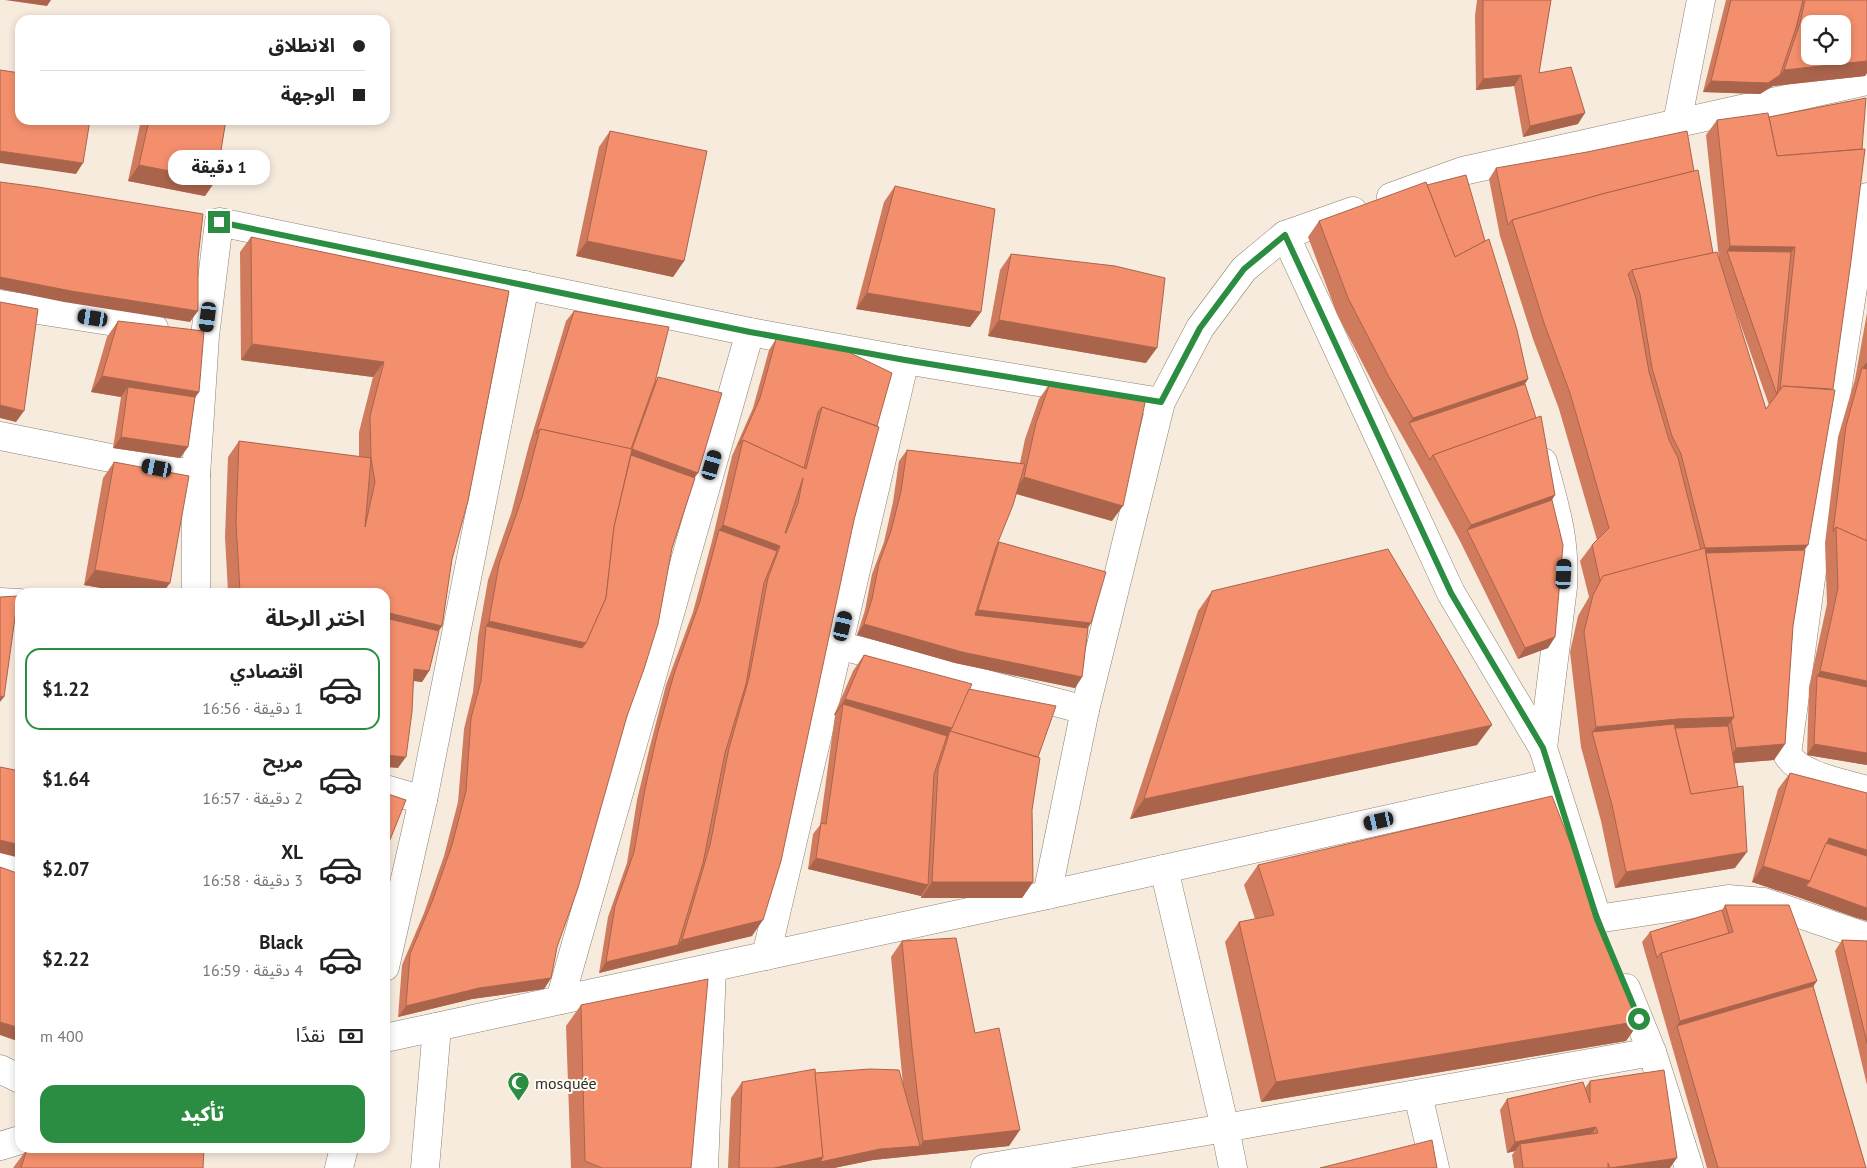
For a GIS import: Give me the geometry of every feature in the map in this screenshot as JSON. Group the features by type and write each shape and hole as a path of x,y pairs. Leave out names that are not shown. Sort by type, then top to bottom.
{"street":[{"path":"1677,123 1701,0"},
{"path":"1048,895 1085,710 1161,402 1206,321 1244,269 1285,235 1466,181 1677,123 1867,81"},
{"path":"1867,197 1834,410 1787,754 1796,765 1814,774 1867,790"},
{"path":"190,217 750,332 905,360 1161,402"},
{"path":"196,588 196,475 189,334 219,222"},
{"path":"1285,235 1451,593 1543,748 1597,919 1652,1052 1689,1168"},
{"path":"390,946 423,800 525,285"},
{"path":"0,304 189,334"},
{"path":"560,1000 750,332"},
{"path":"766,956 905,360"},
{"path":"0,436 196,475"},
{"path":"1536,439 1560,525 1564,561 1563,587 1543,748"},
{"path":"0,602 15,603"},
{"path":"838,646 1085,710"},
{"path":"390,1037 1048,895 1554,782"},
{"path":"390,790 423,800"},
{"path":"0,865 15,870"},
{"path":"1164,869 1233,1168"},
{"path":"1597,919 1728,899 1764,902 1867,937"},
{"path":"1787,911 1796,939"},
{"path":"704,1168 712,968"},
{"path":"425,1168 438,1027"},
{"path":"985,1168 1418,1095 1652,1052"},
{"path":"0,1069 15,1076"},
{"path":"1418,1095 1435,1168"},
{"path":"0,1146 15,1142"},
{"path":"339,1168 343,1153"}],"building":[{"path":"1483,0 1551,0 1539,73 1571,67 1585,113 1530,126 1521,75 1483,79"},
{"path":"1731,0 1803,0 1796,28 1780,75 1768,83 1711,81"},
{"path":"1805,0 1867,0 1867,61 1851,63 1851,15 1802,15"},
{"path":"1801,18 1801,65 1830,65 1784,70"},
{"path":"0,70 15,72 15,125 89,125 83,163 0,151"},
{"path":"1866,98 1862,149 1777,156 1769,117"},
{"path":"1768,113 1777,156 1865,149 1833,389 1783,386 1780,390 1795,247 1730,246 1717,120"},
{"path":"148,125 225,125 216,180 139,165"},
{"path":"610,131 707,151 684,261 587,241"},
{"path":"1687,131 1694,171 1602,194 1512,220 1508,225 1496,168 1587,152"},
{"path":"1698,170 1713,253 1632,270 1628,274 1636,298 1649,372 1669,440 1678,458 1701,550 1603,576 1600,581 1592,545 1609,528 1570,393 1544,323 1512,220 1602,194"},
{"path":"1466,175 1485,241 1455,257 1427,185"},
{"path":"0,182 203,214 198,258 198,311 71,291 0,277"},
{"path":"1426,182 1455,257 1489,239 1517,330 1528,379 1413,418 1389,377 1348,298 1319,221"},
{"path":"895,186 995,209 981,312 867,293"},
{"path":"251,237 509,291 468,501 452,559 442,626 390,613 390,588 240,588 236,522 239,441 371,458 370,416 384,362 252,344","holes":["371,458 375,482 365,527"]},
{"path":"1727,251 1791,252 1777,395"},
{"path":"1717,252 1766,409 1783,386 1835,390 1808,545 1705,548 1681,454 1672,436 1652,368 1640,294 1632,270"},
{"path":"1011,254 1115,266 1165,278 1157,348 999,320"},
{"path":"0,302 38,309 24,411 0,405"},
{"path":"574,311 669,327 655,382 631,449 540,429 536,434"},
{"path":"118,321 204,331 199,392 102,376"},
{"path":"776,339 842,349 892,373 877,426 822,407 818,412 804,468 743,440 739,445 760,398"},
{"path":"1862,368 1867,369 1867,541 1836,527 1833,532 1846,426"},
{"path":"658,377 722,393 698,473 632,449"},
{"path":"1050,383 1146,398 1123,506 1024,477 1036,423"},
{"path":"1525,384 1536,418 1433,455 1430,460 1409,423"},
{"path":"128,387 195,397 188,447 121,437"},
{"path":"822,407 879,427 854,520 781,861 763,920 682,940 710,845 729,748 749,678 768,578 780,546 723,525 743,440 806,469","holes":["803,478 798,503 786,533 785,533"]},
{"path":"1541,416 1555,495 1471,525 1433,455"},
{"path":"540,429 632,449 614,527 606,598 586,643 489,621 499,564 522,498"},
{"path":"907,450 1025,464 975,615 1088,628 1082,677 962,652 864,624 872,599 879,563 891,531 901,491"},
{"path":"631,455 695,478 672,548 658,624 627,716 578,888 557,947 551,978 479,988 406,1006 410,954 432,902 452,845 466,791 471,718 481,681 486,626 582,648 606,598 614,527"},
{"path":"114,462 189,476 170,583 95,570"},
{"path":"1552,500 1563,545 1555,637 1525,648 1467,530"},
{"path":"1836,527 1867,541 1867,681 1820,671 1838,588"},
{"path":"719,530 777,551 764,583 746,684 725,753 703,863 678,945 606,962 615,906 634,852 657,735 674,674 700,601"},
{"path":"999,542 1106,572 1091,623 978,610"},
{"path":"1705,548 1734,717 1677,719 1596,727 1584,632 1593,595 1603,576"},
{"path":"1388,549 1492,725 1144,799 1212,591"},
{"path":"1805,550 1793,626 1785,744 1736,748 1731,721 1734,717 1706,553"},
{"path":"15,596 15,618 4,697 0,696 0,597"},
{"path":"390,619 439,631 429,671 414,669 412,712 406,757 390,755"},
{"path":"864,655 972,684 952,728 845,699"},
{"path":"1817,676 1867,687 1867,753 1814,744"},
{"path":"969,689 1056,706 1038,757 950,731"},
{"path":"843,704 947,736 934,774 928,885 816,858 821,823 826,824"},
{"path":"1674,724 1691,794 1743,786 1747,852 1626,872 1612,805 1592,732"},
{"path":"1728,726 1738,787 1691,794 1675,728"},
{"path":"950,731 1040,758 1032,810 1033,882 932,882 938,769"},
{"path":"0,767 15,770 15,844 0,840"},
{"path":"1790,773 1867,793 1867,850 1829,838 1810,881 1763,866"},
{"path":"390,795 406,800 390,840"},
{"path":"1552,796 1640,1021 1276,1082 1239,922 1274,915 1258,865"},
{"path":"1826,843 1867,856 1867,908 1806,886 1810,881"},
{"path":"0,867 15,872 15,1026 0,1022"},
{"path":"1725,905 1789,905 1817,981 1680,1021 1661,953 1733,932"},
{"path":"1722,910 1729,933 1661,953 1657,958 1650,932"},
{"path":"956,938 975,1033 999,1028 1020,1130 923,1141 902,941"},
{"path":"1842,940 1867,941 1867,1043"},
{"path":"708,979 691,1168 602,1168 585,1161 581,1005"},
{"path":"1813,986 1866,1168 1718,1168 1677,1026"},
{"path":"815,1069 823,1157 774,1168 739,1168 742,1082"},
{"path":"870,1069 899,1070 920,1146 880,1149 820,1162 823,1157 815,1073"},
{"path":"1664,1070 1677,1158 1610,1168 1608,1163 1608,1168 1523,1168 1520,1144 1598,1133 1596,1127 1515,1142 1507,1099 1583,1082 1590,1103 1590,1081"},
{"path":"1432,1140 1437,1168 1320,1168"},
{"path":"26,1153 204,1153 203,1168 21,1168"}],"place":[{"name":"mosquée","path":"519,1102"}],"route":[{"path":"219,222 750,332 905,360 1161,402 1200,328 1244,269 1285,235 1451,593 1543,748 1597,919 1639,1019"}]}
